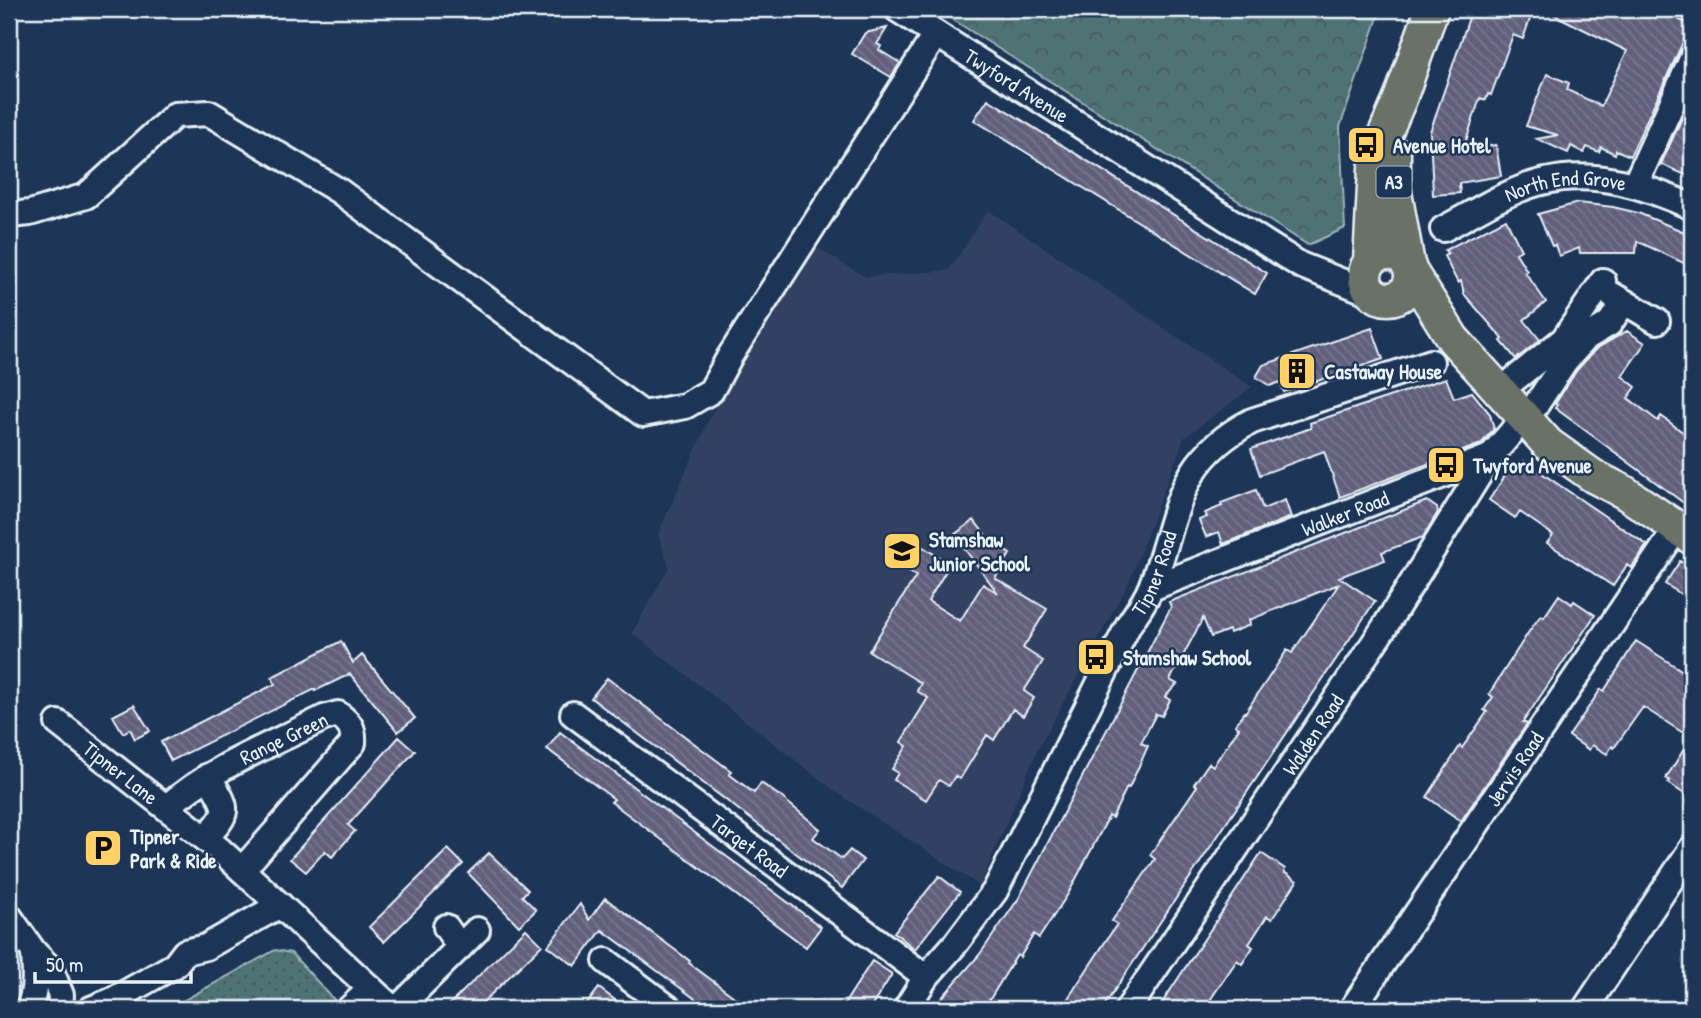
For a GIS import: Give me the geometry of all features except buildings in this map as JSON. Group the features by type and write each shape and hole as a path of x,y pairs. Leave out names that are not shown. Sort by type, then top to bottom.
{"main road":[{"name":"A3","path":"1432,9 1401,99 1380,145 1375,169 1374,280 1453,339 1548,444 1593,476 1624,492 1683,540"},
{"name":"A3","path":"1401,99 1393,170 1409,268 1453,339"},
{"path":"1374,280 1382,254 1390,253 1403,259 1409,268"}],"street":[{"name":"Twyford Avenue","path":"897,9 1300,265 1316,272 1374,280"},
{"path":"9,215 30,213 86,196 175,115 209,113 339,191 643,414 685,406 711,390 730,356 936,34"},
{"path":"1635,185 1692,59"},
{"name":"North End Grove","path":"1443,229 1505,197 1545,181 1603,179 1662,193 1692,207"},
{"path":"1500,390 1564,338 1580,319 1611,292 1657,321"},
{"name":"Walker Road","path":"1151,588 1490,457 1525,419 1565,361 1587,337 1609,324 1611,292"},
{"name":"Tipner Road","path":"906,1009 926,977 956,943 995,891 1129,624 1151,588 1179,502 1193,470 1229,433 1252,421 1432,362"},
{"name":"Walden Road","path":"1128,1009 1384,628 1490,457"},
{"name":"Jervis Road","path":"1352,1009 1683,540"},
{"name":"Range Green","path":"167,807 208,776 324,718 338,714 349,722 354,730 353,743 242,870"},
{"name":"Target Road","path":"573,714 926,977"},
{"name":"Tipner Lane","path":"58,723 205,838 395,1009"},
{"path":"205,838 226,813 224,802 208,776"},
{"path":"1586,1009 1692,848"},
{"path":"91,1009 113,1000 174,965 185,952 206,947 280,905"},
{"path":"9,916 34,952 50,968 61,995 60,1009"},
{"path":"395,1009 461,935"},
{"path":"28,1009 33,1000 36,978 34,952"},
{"path":"606,961 670,1009"},
{"path":"349,1009 371,989"}],"shaded area":[{"name":"Stamshaw Junior School","path":"988,210 1252,387 1184,438 1129,582 1037,751 980,886 836,792 632,633 669,567 658,534 712,413 815,246 865,277 949,270"}],"green space":[{"path":"936,9 1381,9 1340,127 1345,228 1308,245"},
{"path":"275,950 291,953 338,1004 332,1009 168,1009"}],"place":[{"name":"Avenue Hotel","path":"1366,145"},
{"name":"Castaway House","path":"1297,371"},
{"name":"Twyford Avenue","path":"1446,465"},
{"name":"Stamshaw Junior School","path":"902,551"},
{"name":"Stamshaw School","path":"1096,657"},
{"name":"Tipner Park & Ride","path":"103,848"}]}
